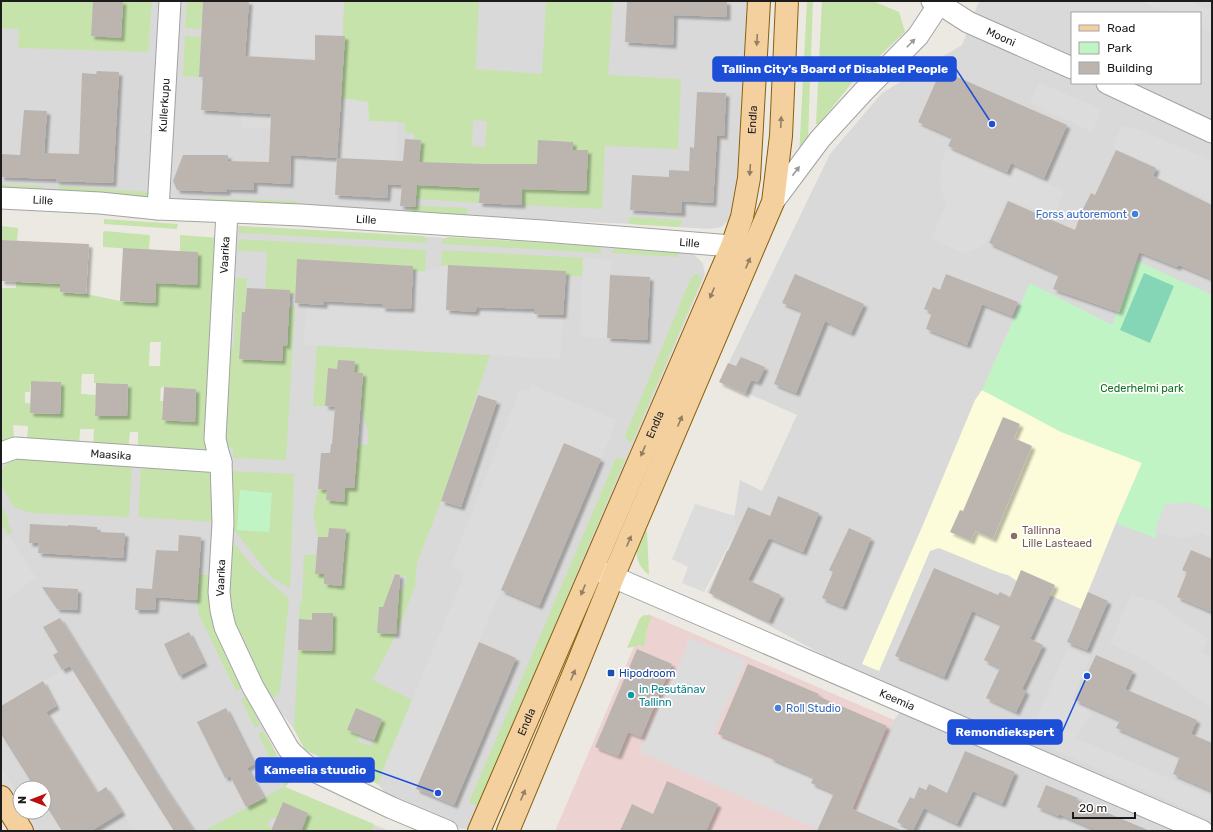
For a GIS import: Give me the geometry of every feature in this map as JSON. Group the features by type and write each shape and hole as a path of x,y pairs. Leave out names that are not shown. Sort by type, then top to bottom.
{"main road":[{"name":"Endla","path":"479,831 732,246 742,217 749,178 759,1"},
{"name":"Endla","path":"508,831 613,577 773,202 780,136 787,1"},
{"path":"1,797 22,831"}],"street":[{"name":"Kullerkupu","path":"158,209 170,1"},
{"path":"773,202 820,139 864,91 918,36 938,2"},
{"name":"Mooni","path":"938,2 968,22 1071,68"},
{"path":"1109,84 1212,132"},
{"name":"Lille","path":"1,198 100,203 158,209 301,215 550,231 732,246"},
{"name":"Vaarika","path":"227,212 216,439 221,462 223,523 219,592 224,627 253,687 292,753 310,769 392,808 447,831"},
{"name":"Maasika","path":"1,453 15,448 221,462"},
{"name":"Keemia","path":"593,568 1202,831"}],"shaded area":[{"path":"1,1 162,1 149,190 148,195 144,199 1,191"},
{"path":"179,1 747,1 736,193 731,214 727,222 721,227 709,229 170,202 169,197"},
{"path":"249,1 344,1 342,36 315,57 295,59 271,128 241,127"},
{"path":"979,1 1212,1 1212,831 847,831 894,720 908,701 707,592 736,532 734,518 740,480 762,491 797,415 720,381 830,154 882,93 962,45"},
{"path":"1140,1 1190,1 1212,11 1212,33 1201,28 1201,12 1166,12"},
{"path":"1039,83 1102,109 1092,132 1030,103"},
{"path":"341,98 368,102 369,121 398,122 396,160 337,158"},
{"path":"1121,126 1138,129 1212,161 1212,201 1158,178 1161,169 1113,147"},
{"path":"947,149 1009,177 1011,168 1064,191 1053,217 1006,199 985,245 964,253 931,239 946,205 940,185 941,165"},
{"path":"236,227 691,252 703,264 705,275 470,827 467,829 459,828 387,795 378,784 305,750 294,729 271,700 231,618 222,447"},
{"path":"583,258 611,260 607,338 580,337"},
{"path":"448,265 446,310 475,312 477,307 534,309 534,314 563,315 560,359 304,345 306,303 324,305 324,301 382,304 382,308 410,309 413,272 425,271"},
{"path":"532,385 617,420 601,459 564,443 416,789 381,774 465,573 451,566 520,389 529,392"},
{"name":"Tallinna Lille Lasteaed","path":"982,390 1142,463 1081,609 1017,581 1008,575 939,548 930,551 879,671 862,664 923,525 975,400"},
{"path":"12,459 204,471 214,485 210,575 221,641 277,755 296,775 285,787 389,831 39,831 32,820 52,820 52,780 12,780 12,787 1,768 1,464"},
{"path":"1189,502 1212,510 1212,539 1202,533 1191,537 1178,538 1154,532 1165,504"},
{"path":"695,504 735,516 736,532 704,592 682,583 688,567 672,559"},
{"path":"8,535 36,578 1,603 1,540"},
{"path":"1131,595 1155,601 1208,639 1202,652 1212,658 1212,708 1140,657 1110,644"},
{"path":"648,614 894,720 847,831 555,831"},
{"path":"689,638 747,660 713,734 788,766 803,732 821,759 811,783 833,793 818,830 639,752 681,660"},
{"path":"1068,647 1090,659 1072,699 1092,714 1076,738 1212,797 1212,820 1028,738"},
{"path":"70,666 173,831 134,831 106,787 97,793 46,712 56,705 43,681"},
{"path":"1,768 12,787 12,816 1,797"},
{"path":"15,820 32,820 39,831 21,831"}],"green space":[{"path":"1,1 93,1 91,36 121,38 123,1 152,1 148,52 18,48 19,29 1,28"},
{"path":"187,1 203,1 201,29 185,28"},
{"path":"344,1 479,1 476,69 542,74 546,1 613,1 608,75 681,79 678,149 607,146 605,144 602,209 522,205 523,171 481,169 479,203 401,198 403,160 414,140 414,133 405,133 405,123 369,121 341,98","holes":["473,120 487,121 485,147 472,146","538,140 573,142 573,150 588,150 586,191 549,190 537,171","416,162 452,163 451,187 415,185"]},
{"path":"807,1 813,1 808,139 799,157"},
{"path":"822,1 873,1 899,12 905,32 855,79 818,125 816,124"},
{"path":"185,36 201,37 199,77 183,76"},
{"path":"1,184 43,186 42,193 1,191"},
{"path":"58,186 149,192 144,199 58,193"},
{"path":"206,198 297,201 296,207 206,204"},
{"path":"410,205 467,208 467,216 409,213"},
{"path":"629,217 682,220 682,223 678,227 631,224 628,222"},
{"path":"104,219 178,224 177,229 104,224"},
{"path":"1,226 18,228 17,241 1,240"},
{"path":"239,226 423,236 427,239 427,243 239,233"},
{"path":"105,231 149,235 149,250 103,247 103,233"},
{"path":"180,235 219,238 208,453 138,450 138,432 130,432 128,450 93,447 94,429 80,429 79,445 27,441 28,426 13,425 14,440 1,443 1,288 16,288 16,282 60,284 60,292 86,294 120,301 155,303 156,283 180,251","holes":["150,342 161,342 160,366 149,366","82,374 94,374 94,383 128,384 127,416 95,416 96,395 81,394","31,381 61,382 60,414 30,413 30,403 25,403 25,392 30,392","161,387 196,389 195,421 162,420 163,401 160,401"]},
{"path":"448,237 598,246 601,249 601,253 442,244 442,241"},
{"path":"241,239 426,250 425,271 413,272 413,266 298,259 296,295 265,293 267,252 238,251 238,243"},
{"path":"616,247 673,251 678,254 678,257 612,253 612,250"},
{"path":"442,250 583,258 583,276 565,276 565,271 441,265"},
{"name":"Cederhelmi park","path":"1137,261 1212,295 1212,516 1168,506 1155,538 1116,523 1142,463 1061,432 982,390 1030,283 1112,325"},
{"path":"1144,273 1174,286 1150,343 1120,330"},
{"path":"695,274 701,276 702,279 632,442 628,441 625,436 690,280"},
{"path":"236,278 247,278 245,312 242,312 239,359 282,361 283,345 287,346 289,306 295,306 286,460 233,458 233,448 222,447 227,357 234,345"},
{"path":"317,345 490,355 441,501 417,563 415,587 395,637 373,679 363,675 414,701 378,784 305,750 294,729 298,650 333,614 312,613 312,620 299,619 300,602 302,601 304,555 316,555 315,573 324,574 324,584 342,585 346,529 329,528 328,537 318,537 313,514 318,489 327,490 326,500 343,501 345,488 354,488 356,455 351,444 368,445 368,432 361,407 363,373 354,372 355,361 338,360 337,369 328,368 325,406 313,406","holes":["395,573 407,577 402,591 390,587","379,607 397,608 395,634 377,632","356,708 382,719 371,746 357,741 360,735 347,730"]},
{"path":"43,458 132,466 129,517 30,513 14,507 1,485 1,470 12,459"},
{"path":"616,458 625,459 479,804 475,805 470,803 470,800"},
{"path":"141,467 204,471 211,474 214,485 213,522 138,517"},
{"path":"231,471 294,474 290,588 272,578 230,525"},
{"path":"240,490 272,493 269,532 237,530"},
{"path":"1,506 9,519 7,523 13,532 8,535 1,523"},
{"path":"645,531 647,531 649,575 640,565 637,554 639,543"},
{"path":"229,537 254,568 289,598 280,692 271,700 242,647 236,633 228,605 227,570"},
{"path":"198,575 210,575 243,688 236,691 198,613"},
{"path":"644,615 652,616 647,629 644,647 638,644 638,646 627,648 640,618"},
{"path":"246,696 260,725 255,728 241,699"},
{"path":"263,731 277,755 270,758 258,734"},
{"path":"283,762 296,775 285,787 374,824 372,831 301,831 308,813 283,802 276,819 271,817 267,826 272,828 271,831 204,831 284,787 276,768"}],"building":[{"path":"93,1 123,1 121,38 91,36"},
{"path":"203,1 249,1 245,56 315,60 315,35 345,36 337,158 291,155 290,184 254,182 254,190 227,189 227,192 177,190 173,181 183,155 228,155 228,161 269,162 271,114 201,110 203,77 199,77"},
{"path":"627,1 727,1 727,17 674,15 673,45 625,42"},
{"path":"941,70 1067,125 1044,178 1011,163 1007,172 948,146 952,137 918,122"},
{"path":"97,71 119,72 113,183 1,177 1,154 20,155 24,110 47,111 44,153 79,154 82,73 96,74"},
{"path":"697,92 726,93 724,136 717,135 713,203 682,201 682,213 630,210 632,175 669,177 669,170 689,171 690,147 694,148"},
{"path":"405,139 421,140 419,162 485,164 537,164 538,140 573,142 573,150 588,150 586,191 522,189 522,205 479,203 480,188 417,185 415,207 400,206 402,185 388,184 387,198 335,195 337,158 403,161"},
{"path":"1116,150 1156,168 1153,176 1212,205 1212,279 1179,265 1177,267 1139,252 1119,312 1053,289 1059,274 989,243 1008,201 1075,230 1081,213 1091,193 1095,195"},
{"path":"1,240 89,244 86,294 60,292 60,284 1,281"},
{"path":"123,248 198,252 197,285 156,283 155,303 120,301"},
{"path":"297,259 413,266 411,309 382,308 382,304 324,301 324,305 295,303"},
{"path":"448,265 566,271 563,315 534,314 534,309 477,307 475,312 446,310"},
{"path":"795,274 864,304 851,333 825,321 796,393 774,384 802,311 782,303"},
{"path":"946,274 1018,302 1012,316 982,304 967,345 926,329 932,312 924,309 933,287 940,290"},
{"path":"610,275 650,277 647,340 607,338"},
{"path":"247,288 290,290 287,346 283,345 282,361 239,359 242,312 245,312"},
{"path":"741,357 765,367 758,382 751,380 745,394 719,382 728,363 736,366"},
{"path":"338,360 355,361 354,372 363,373 354,488 345,488 344,502 326,500 327,490 318,489 321,453 330,453 332,444 335,407 325,406 328,368 337,369"},
{"path":"31,381 61,382 60,414 30,413"},
{"path":"96,383 128,384 127,416 95,416"},
{"path":"164,387 196,389 195,422 162,420"},
{"path":"478,395 497,401 461,507 441,501"},
{"path":"1003,417 1020,424 1014,438 1032,446 993,539 975,531 971,541 950,532 960,510 963,511"},
{"path":"564,443 601,459 539,606 501,590"},
{"path":"778,496 819,513 803,552 769,538 748,580 781,595 769,621 709,593 748,507 770,516"},
{"path":"30,524 97,527 97,532 125,533 123,558 38,553 39,543 29,543"},
{"path":"329,528 346,529 341,586 324,584 324,574 315,574 318,537 328,537"},
{"path":"849,528 871,538 843,607 822,598 833,572 829,570"},
{"path":"179,535 201,537 197,600 156,597 155,610 135,610 136,588 152,589 156,550 178,551"},
{"path":"1191,550 1212,559 1212,612 1177,597 1187,572 1182,570"},
{"path":"934,568 998,595 1000,592 1010,597 1021,570 1055,585 1030,639 1043,645 1022,689 1026,691 1016,712 986,698 1000,668 984,660 1001,624 972,611 944,677 895,656"},
{"path":"395,574 400,575 396,634 377,633 379,607 383,607"},
{"path":"42,587 78,589 77,610 57,609"},
{"path":"1088,592 1108,601 1087,650 1067,642"},
{"path":"312,613 333,613 332,651 298,650 299,619 312,620"},
{"path":"60,618 164,786 194,831 174,831 70,666 62,670 53,655 58,652 43,627"},
{"path":"189,632 204,663 179,676 164,644"},
{"path":"479,642 516,658 454,805 416,789"},
{"name":"in Pesutänav Tallinn","path":"637,649 672,664 641,737 628,732 618,756 595,747"},
{"path":"1096,655 1133,671 1125,689 1197,720 1191,734 1212,743 1212,791 1173,774 1180,756 1116,728 1120,720 1075,700"},
{"path":"748,664 819,694 818,696 887,726 852,809 903,831 817,831 834,793 811,783 814,777 770,758 771,756 718,734"},
{"path":"43,681 56,706 46,712 97,793 106,787 122,812 91,831 62,831 52,815 52,780 30,780 1,734 1,706"},
{"path":"226,708 254,764 247,768 264,798 246,807 230,776 225,778 197,722"},
{"path":"356,708 382,719 374,740 347,730"},
{"path":"965,751 1015,772 1002,804 973,791 957,824 924,808 913,830 897,822 910,797 914,799 919,787 926,790 929,784 947,793"},
{"path":"667,781 718,804 706,831 620,831 632,804 653,814"},
{"path":"1046,785 1150,831 1099,831 1059,814 1058,816 1037,807"},
{"path":"283,802 308,813 301,831 271,831"}],"place":[{"name":"Tallinn City's Board of Disabled People","path":"992,124"},
{"name":"Forss autoremont","path":"1135,214"},
{"name":"Tallinna Lille Lasteaed","path":"1014,536"},
{"name":"Hipodroom","path":"611,673"},
{"name":"Remondiekspert","path":"1087,676"},
{"name":"in Pesutänav Tallinn","path":"631,695"},
{"name":"Roll Studio","path":"778,708"},
{"name":"Kameelia stuudio","path":"438,793"}]}
